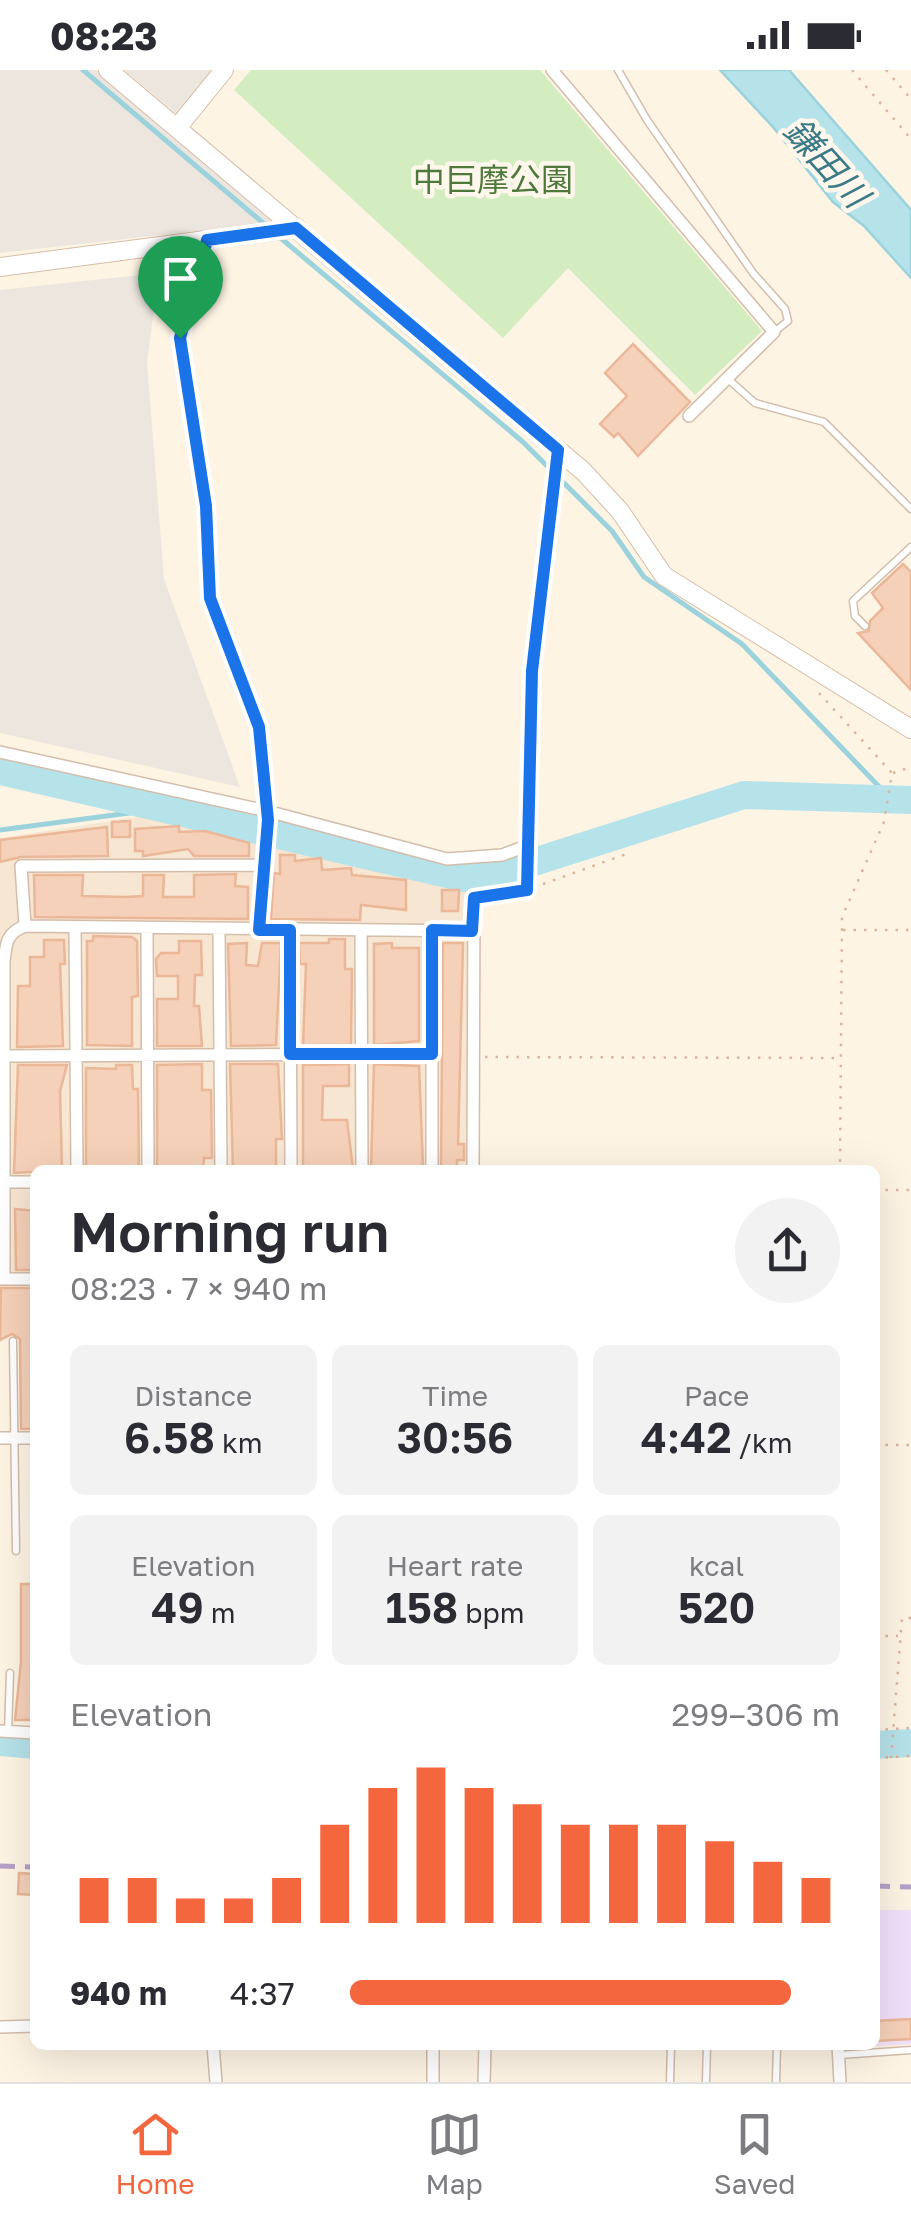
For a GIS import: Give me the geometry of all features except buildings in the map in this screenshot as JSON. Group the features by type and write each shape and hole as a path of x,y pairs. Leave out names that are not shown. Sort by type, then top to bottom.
{"street":[{"path":"108,70 558,450 620,510 664,576 810,670 911,729"},
{"path":"178,128 224,70"},
{"path":"552,70 774,332 689,416"},
{"path":"0,267 296,228"},
{"path":"207,240 180,338 206,506 210,598 259,727 268,816 259,930"},
{"path":"474,1165 474,898 527,890 532,671 558,450"},
{"path":"0,752 447,859 529,850"},
{"path":"25,926 21,866 267,865"},
{"path":"30,1279 2,1279 5,929 25,926 472,931"},
{"path":"75,927 77,1165"},
{"path":"147,930 148,1165"},
{"path":"219,930 221,1165"},
{"path":"290,930 291,1165"},
{"path":"360,930 362,1165"},
{"path":"432,930 432,1165"},
{"path":"4,1056 432,1054"},
{"path":"2,1182 30,1182"},
{"path":"0,1438 30,1438"},
{"path":"0,2027 30,2026"},
{"path":"213,2050 216,2082"},
{"path":"433,2050 433,2082"},
{"path":"484,2082 485,2050"},
{"path":"838,2050 840,2082"}],"lane":[{"path":"618,70 638,107 752,273 785,309 788,321 774,332"},
{"path":"728,378 755,403 824,422 911,509"},
{"path":"864,626 855,616 854,601 911,546"},
{"path":"13,1341 16,1550"},
{"path":"10,1673 14,1736"},
{"path":"670,2082 671,2050"},
{"path":"706,2050 706,2082"},
{"path":"776,2082 777,2050"},
{"path":"838,2050 911,2050"}],"path":[{"path":"852,70 911,138"},
{"path":"886,70 911,99"},
{"path":"810,670 810,683 892,773 894,782 884,822 842,917 840,1165"},
{"path":"892,773 911,766"},
{"path":"527,890 632,852"},
{"path":"842,930 911,930"},
{"path":"473,1057 841,1058"},
{"path":"880,1190 911,1190"},
{"path":"880,1445 911,1445"},
{"path":"891,1758 902,1618 911,1618"},
{"path":"880,1636 900,1636"},
{"path":"880,1731 911,1728"},
{"path":"880,1758 911,1756"}],"shaded area":[{"path":"0,70 97,70 276,222 0,253"},
{"path":"124,70 215,70 178,115"},
{"path":"159,273 147,362 164,579 240,787 0,733 0,290"},
{"path":"150,815 462,889 474,897 473,1165 30,1165 30,1313 0,1313 0,838"},
{"path":"880,1910 911,1910 911,2044 880,2046"}],"green space":[{"name":"中巨摩公園","path":"251,70 540,70 762,331 695,395 568,268 503,338 234,90"}],"water":[{"name":"鎌田川","path":"720,70 789,70 911,210 911,278 864,226 833,202 773,127"}],"waterway":[{"path":"83,70 269,228"},
{"path":"277,235 523,442 612,531 644,577 742,644 891,799"},
{"path":"0,771 465,878 490,876 744,795 911,800"},
{"path":"0,830 152,810"},
{"path":"0,1742 30,1745"},
{"path":"880,1745 911,1743"}],"railway":[{"path":"0,1866 30,1867"},
{"path":"880,1886 911,1887"}],"route":[{"path":"296,228 558,450 544,542 532,671 527,890 474,898 472,931 432,930 432,1054 290,1054 290,930 259,930 268,820 259,727 210,598 206,506 180,338 207,240 296,228"}]}
